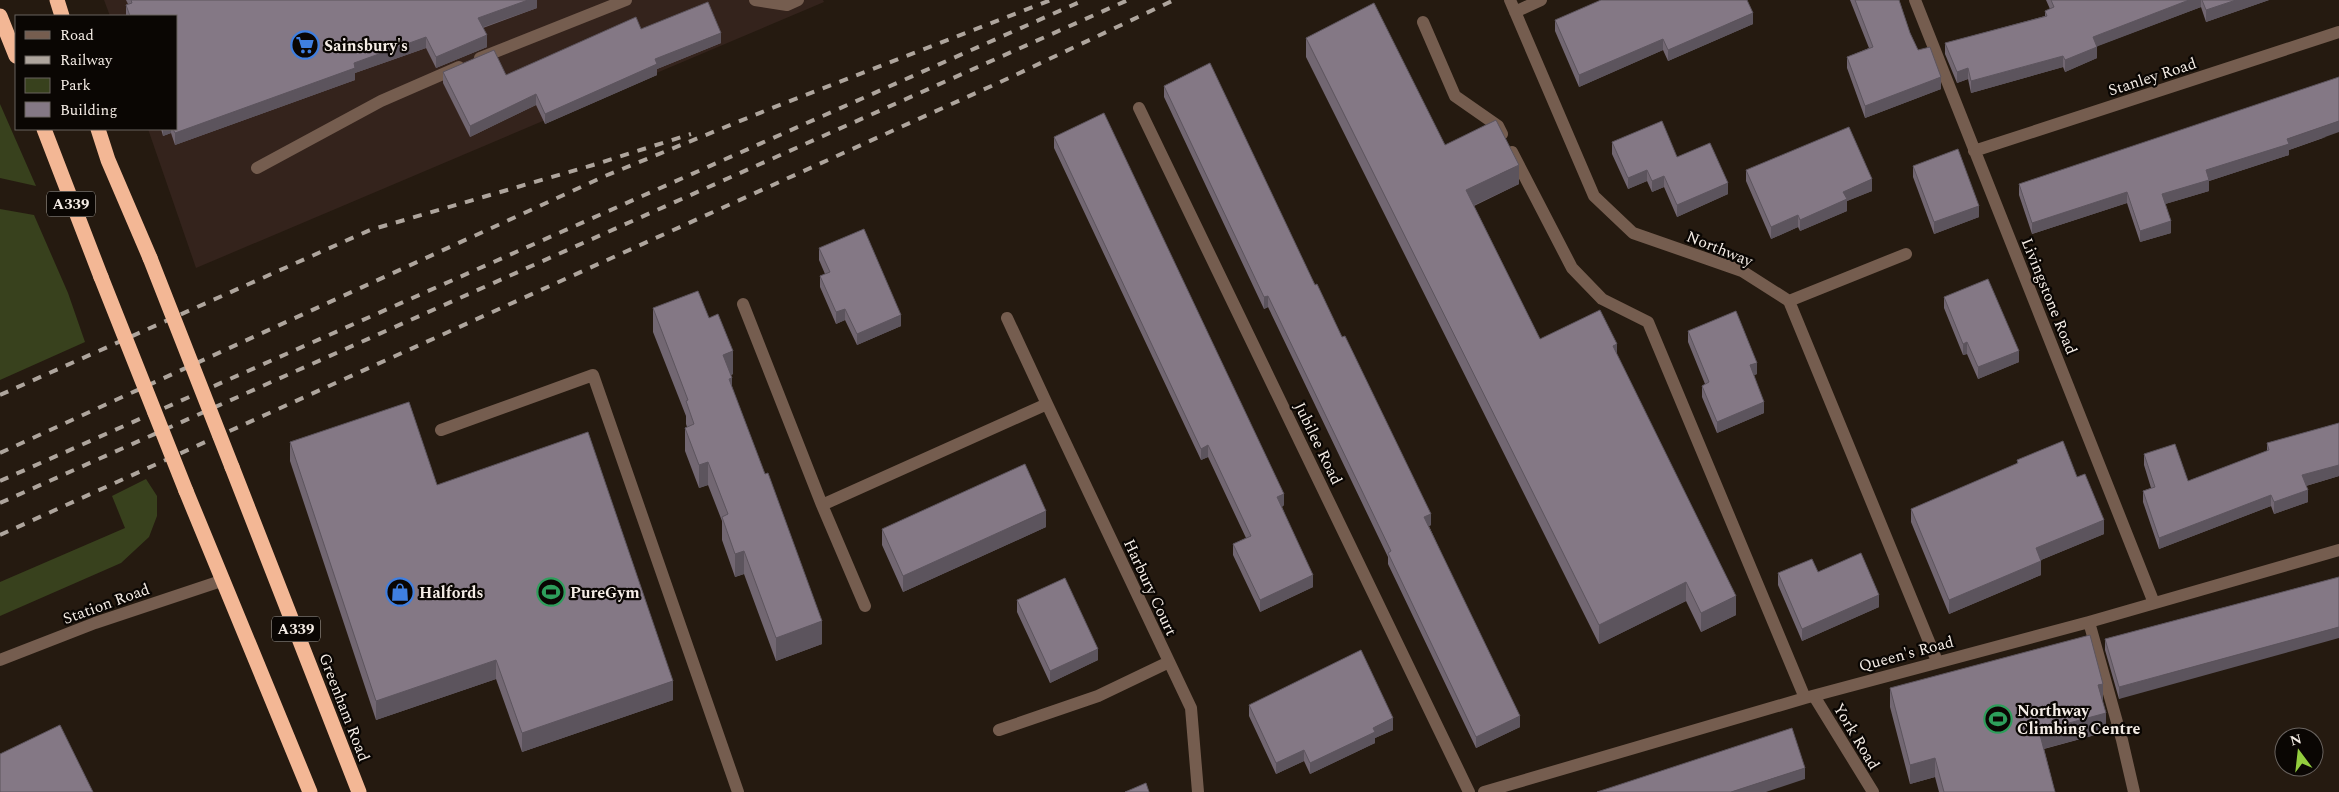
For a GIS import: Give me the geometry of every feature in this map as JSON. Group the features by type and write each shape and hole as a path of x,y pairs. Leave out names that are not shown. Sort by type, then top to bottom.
{"highway":[{"path":"57,0 62,15"},
{"path":"0,16 15,54"},
{"name":"A339","path":"44,130 186,491 310,792"},
{"name":"Greenham Road","path":"98,130 108,160 150,258 359,792"}],"street":[{"path":"257,168 381,101 470,62 626,0"},
{"path":"755,0 787,5 798,0"},
{"path":"1512,6 1541,0"},
{"name":"Livingstone Road","path":"1915,0 2154,603"},
{"name":"Northway","path":"1512,6 1594,196 1633,233 1742,270 1789,301"},
{"name":"York Road","path":"1423,22 1455,96 1498,126 1572,268 1602,299 1648,322 1809,697 1872,792"},
{"name":"Stanley Road","path":"1974,151 2339,32"},
{"name":"Jubilee Road","path":"1139,108 1469,792"},
{"path":"1906,254 1789,301 1936,661"},
{"path":"743,304 864,606"},
{"name":"Harbury Court","path":"1006,318 1190,708 1198,792"},
{"path":"442,430 593,375 738,792"},
{"path":"822,505 1046,404"},
{"name":"Queen's Road","path":"1484,792 1936,661 2089,622 2339,550"},
{"name":"Station Road","path":"0,660 95,623 224,580"},
{"path":"2089,622 2122,740 2134,792"},
{"path":"999,730 1098,696 1169,662"}],"shaded area":[{"name":"Sainsbury's","path":"104,0 823,0 824,2 196,268 148,130 178,130 178,15 110,15"}],"green space":[{"path":"0,104 36,186 0,178"},
{"path":"0,209 34,215 68,293 85,342 0,380"},
{"path":"146,479 157,496 157,516 149,537 121,563 0,616 0,582 125,528 112,496"}],"building":[{"name":"Sainsbury's","path":"131,0 528,0 478,18 487,35 436,57 426,37 354,63 355,68 175,133 174,130 178,130 178,15 130,15 126,5 132,3"},
{"path":"1601,0 1747,0 1753,13 1668,50 1663,39 1579,75 1555,20"},
{"path":"1855,0 1899,0 1918,50 1930,47 1941,77 1865,106 1847,57 1873,47"},
{"path":"2051,0 2189,0 2093,37 2097,47 2065,60 2063,56 1971,81 1968,68 1957,72 1945,43 2047,16 2045,11 2054,7"},
{"path":"2202,0 2236,0 2206,10"},
{"path":"708,2 721,33 655,59 657,64 545,114 536,94 470,126 443,72 494,50 506,75 636,17 641,29"},
{"path":"1374,3 1445,145 1496,120 1519,165 1466,190 1540,339 1600,310 1617,344 1613,346 1736,596 1701,613 1686,582 1599,625 1306,38"},
{"path":"1210,63 1315,285 1317,284 1342,337 1345,336 1431,514 1424,517 1520,716 1476,737 1388,553 1391,551 1268,296 1264,297 1164,86"},
{"path":"2339,77 2339,121 2287,139 2289,144 2206,170 2209,180 2162,194 2171,221 2140,231 2127,192 2032,223 2019,184"},
{"path":"1104,113 1284,494 1277,497 1313,575 1260,600 1233,544 1251,536 1208,445 1201,449 1054,137"},
{"path":"1662,121 1677,157 1710,143 1728,183 1677,205 1664,176 1652,181 1647,170 1628,178 1612,142"},
{"path":"1849,127 1872,179 1843,192 1847,199 1800,220 1798,215 1771,227 1746,170"},
{"path":"1958,149 1979,206 1934,222 1913,166"},
{"path":"864,229 901,315 857,334 845,309 836,312 820,276 830,272 819,248"},
{"path":"1988,279 2019,351 1978,367 1967,342 1963,344 1944,297"},
{"path":"698,291 709,318 718,314 733,351 723,355 732,378 729,379 765,474 768,473 822,621 776,638 744,551 735,554 722,517 728,514 708,462 699,465 685,428 694,424 686,401 688,400 653,308"},
{"path":"1736,311 1757,363 1750,365 1764,402 1717,422 1702,386 1709,382 1688,331"},
{"path":"409,402 437,485 588,432 673,681 522,733 496,660 376,701 290,442"},
{"path":"2339,423 2339,465 2302,475 2308,490 2274,502 2271,495 2159,538 2143,491 2155,487 2144,454 2175,444 2188,481 2269,450 2267,443"},
{"path":"2063,441 2077,477 2085,474 2104,520 2036,548 2041,561 1949,600 1911,509 2018,463 2017,460"},
{"path":"1025,464 1046,511 903,576 882,529"},
{"path":"1861,553 1879,595 1802,629 1778,573 1812,559 1818,572"},
{"path":"2339,577 2339,627 2119,687 2105,639"},
{"path":"1065,578 1098,649 1050,671 1017,600"},
{"name":"Northway Climbing Centre","path":"2090,635 2103,684 2098,685 2106,713 2039,731 2055,792 1944,792 1935,758 1910,765 1890,688"},
{"path":"1361,650 1393,718 1373,728 1375,732 1310,763 1304,750 1276,763 1249,705"},
{"path":"60,725 93,792 0,792 0,754"},
{"path":"1792,728 1805,768 1731,792 1597,792"},
{"path":"1146,783 1149,792 1125,792"}],"railway":[{"path":"0,453 605,176 767,110 1051,0"},
{"path":"0,481 1084,0"},
{"path":"0,503 1128,0"},
{"path":"0,535 1009,78 1174,0"},
{"path":"0,395 370,230 593,165 691,134"}],"place":[{"name":"Sainsbury's","path":"305,45"},
{"name":"Halfords","path":"400,592"},
{"name":"PureGym","path":"551,592"},
{"name":"Northway Climbing Centre","path":"1998,719"}]}
